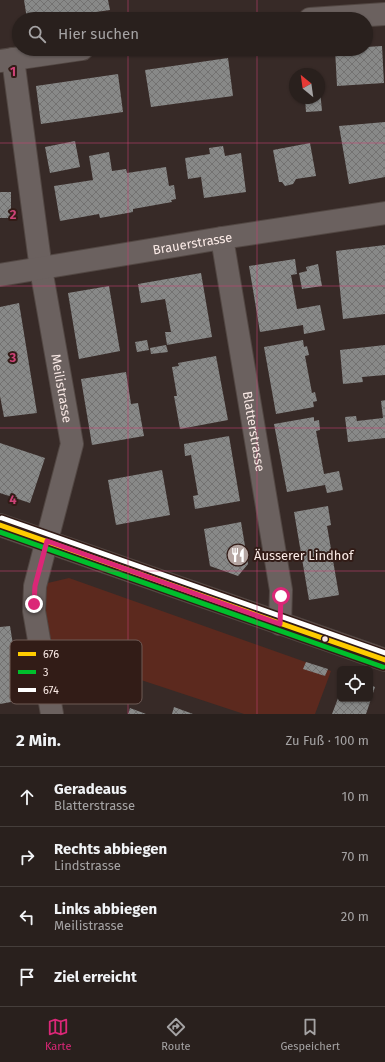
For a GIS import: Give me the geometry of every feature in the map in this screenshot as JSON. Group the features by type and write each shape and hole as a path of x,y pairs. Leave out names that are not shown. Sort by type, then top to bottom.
{"main road":[{"path":"0,525 385,660"}],"street":[{"path":"373,15 385,14"},
{"path":"6,60 34,56"},
{"name":"Meilistrasse","path":"6,60 72,444 35,586 34,604 40,640"},
{"name":"Brauerstrasse","path":"0,275 222,238 385,213"},
{"name":"Blatterstrasse","path":"222,238 281,590 280,624"},
{"name":"Meilistrasse","path":"50,704 52,714"}],"shaded area":[{"path":"69,578 331,671 315,714 244,714 142,680 142,640 40,640 35,586"}],"building":[{"path":"24,0 108,0 110,10 96,12 26,12"},
{"path":"382,46 384,83 337,86 335,56 373,56 373,47"},
{"path":"228,58 233,96 151,107 145,70"},
{"path":"118,74 123,112 41,124 36,86"},
{"path":"305,104 321,104 322,111 306,112"},
{"path":"385,122 385,177 349,184 339,126"},
{"path":"75,141 80,167 50,173 45,147"},
{"path":"310,143 316,176 296,179 293,184 285,186 282,182 279,182 273,150"},
{"path":"223,146 225,156 241,153 246,192 204,198 201,177 188,179 185,158 210,154 209,148"},
{"path":"109,152 112,171 126,169 127,173 166,167 169,186 174,185 176,199 171,200 172,202 133,209 133,212 100,218 99,214 60,221 54,186 93,180 89,156"},
{"path":"0,192 11,192 11,218 0,218"},
{"path":"385,245 385,314 343,319 336,251"},
{"path":"295,259 297,274 291,275 297,309 320,305 325,330 304,334 303,325 260,332 249,266"},
{"path":"318,264 322,286 302,289 299,273 307,271 306,267"},
{"path":"201,273 212,337 167,345 165,332 171,332 165,299 141,303 138,284"},
{"path":"109,286 120,351 79,359 68,293"},
{"path":"19,303 37,413 4,417 0,396 0,307"},
{"path":"147,340 149,350 137,352 135,342"},
{"path":"303,340 304,347 307,346 309,355 305,356 312,393 315,392 317,401 313,402 314,407 276,414 264,347"},
{"path":"166,345 168,352 151,354 150,348"},
{"path":"385,345 385,375 362,377 363,382 343,384 340,350"},
{"path":"216,356 228,420 180,429 174,396 177,396 172,367 179,366 178,363"},
{"path":"126,372 131,404 138,403 144,436 92,445 81,379"},
{"path":"385,400 385,438 348,442 345,417 356,416 357,421 383,418 381,401"},
{"path":"314,417 314,421 319,420 320,430 316,431 324,474 339,471 343,490 327,493 325,485 287,492 274,424"},
{"path":"229,436 240,501 195,509 193,496 198,495 191,455 185,456 184,444"},
{"path":"0,443 45,458 30,503 0,493"},
{"path":"162,470 170,515 116,525 108,480"},
{"path":"328,506 331,525 327,526 339,595 309,600 294,512"},
{"path":"241,522 248,564 238,576 210,566 204,529"},
{"path":"10,626 12,640 10,640 10,702 0,704 0,627"},
{"path":"306,662 328,669 325,676 303,669"},
{"path":"337,701 370,702 366,714 332,714"},
{"path":"174,707 193,714 172,714"},
{"path":"130,708 146,714 128,714"}],"transit line":[{"name":"674","path":"2,518 385,653"},
{"name":"676","path":"0,525 385,660"},
{"name":"3","path":"0,532 383,667"}],"place":[{"name":"Äusserer Lindhof","path":"238,555"}],"route":[{"path":"34,604 35,586 47,541 280,624 281,596"}]}
